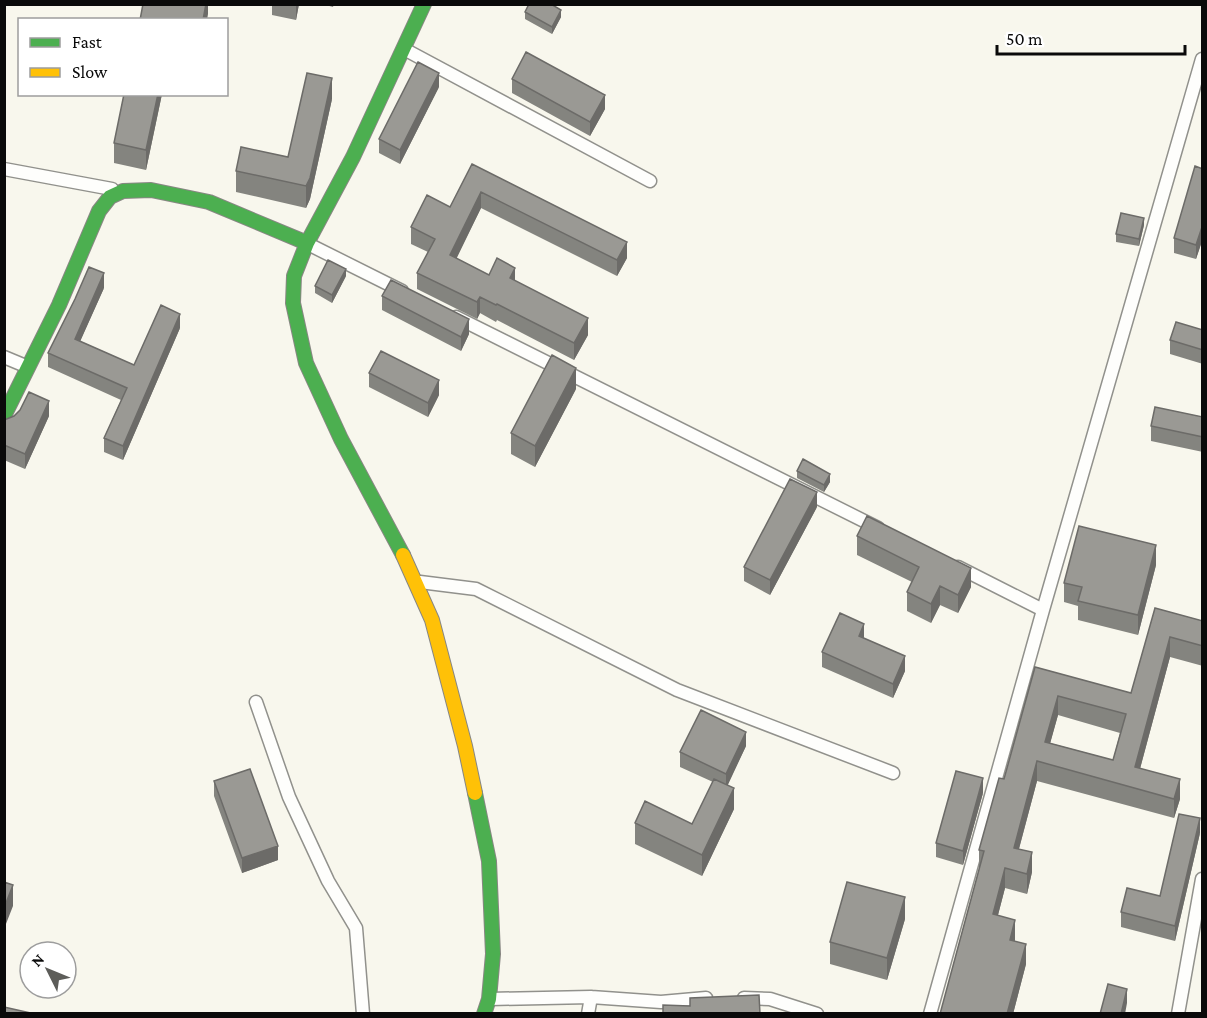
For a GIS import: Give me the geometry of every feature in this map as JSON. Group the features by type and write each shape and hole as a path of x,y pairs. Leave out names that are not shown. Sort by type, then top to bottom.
{"street":[{"path":"424,4 353,158 307,243 294,276 293,303 306,363 341,439 408,563 435,631 465,746 489,861 493,954 489,999 484,1014"},
{"path":"4,416 59,305 99,211 110,197 123,191 151,190 208,202 307,243"}],"lane":[{"path":"404,49 651,181"},
{"path":"930,1014 1043,610 1203,59"},
{"path":"4,169 123,191"},
{"path":"307,243 413,297"},
{"path":"446,312 893,535"},
{"path":"4,357 29,368"},
{"path":"947,562 1043,610"},
{"path":"416,582 477,589 677,690 893,773"},
{"path":"256,702 289,797 328,881 357,928 363,1014"},
{"path":"1178,1014 1203,879"},
{"path":"489,999 591,997 661,1002 713,997"},
{"path":"588,1014 591,997"},
{"path":"736,998 770,999 817,1014"}],"building":[{"path":"143,4 206,4 203,18 140,18"},
{"path":"529,4 551,4 561,10 552,27 525,12"},
{"path":"526,52 605,95 590,122 512,79"},
{"path":"418,62 439,73 400,150 379,139"},
{"path":"307,73 332,78 310,178 306,186 236,171 241,147 288,157"},
{"path":"124,96 158,96 146,150 114,143"},
{"path":"472,164 627,242 617,260 481,192 450,255 489,275 497,258 515,268 510,278 588,318 574,343 497,304 480,297 477,302 417,273 435,239 411,227 427,195 450,207"},
{"path":"1195,166 1203,169 1203,224 1196,245 1174,238"},
{"path":"1121,213 1144,218 1139,239 1116,234"},
{"path":"328,260 346,269 332,295 315,286"},
{"path":"89,267 104,273 75,339 134,365 161,305 180,314 123,446 104,438 127,388 48,353"},
{"path":"391,280 469,319 461,337 382,296"},
{"path":"1176,322 1203,330 1203,350 1170,340"},
{"path":"381,351 439,380 428,403 369,373"},
{"path":"552,355 576,368 535,446 511,433"},
{"path":"29,392 49,401 25,454 4,445 4,420 14,416 20,410"},
{"path":"1155,407 1203,417 1203,437 1151,426"},
{"path":"803,459 830,474 824,485 797,471"},
{"path":"790,479 817,492 770,580 744,567"},
{"path":"867,516 971,568 958,595 940,586 931,604 907,592 919,567 857,536"},
{"path":"1079,526 1156,545 1138,615 1078,601 1082,587 1064,583"},
{"path":"1155,608 1203,621 1203,646 1170,637 1135,767 1180,779 1174,799 1037,761 1014,848 1032,852 1027,874 1005,868 993,914 1015,920 1010,940 1026,944 1007,1014 940,1014 984,851 979,850 999,778 1004,779 1035,667 1131,693","holes":["1058,696 1126,714 1113,760 1045,742"]},
{"path":"840,613 864,624 859,636 905,656 893,684 822,652"},
{"path":"701,710 746,732 726,774 680,752"},
{"path":"250,769 278,846 242,858 214,781"},
{"path":"956,771 983,778 963,851 936,843"},
{"path":"714,779 734,788 702,855 635,823 645,801 692,824"},
{"path":"1179,814 1200,818 1175,926 1121,912 1127,888 1160,896"},
{"path":"4,882 13,885 4,908"},
{"path":"847,882 905,897 887,958 830,942"},
{"path":"1108,984 1127,989 1121,1014 1100,1014"},
{"path":"759,995 760,1014 663,1014 663,1005 690,1006 690,998"},
{"path":"4,1007 35,1014 4,1014"}],"traffic: fast":[{"path":"403,555 341,439 306,363 293,303 294,276 307,243 353,157 424,4"},
{"path":"4,416 59,305 99,211 110,197 123,191 151,190 209,202 307,243"},
{"path":"475,793 489,861 493,954 489,999 484,1014"}],"traffic: slow":[{"path":"403,555 432,620 475,793"}]}
